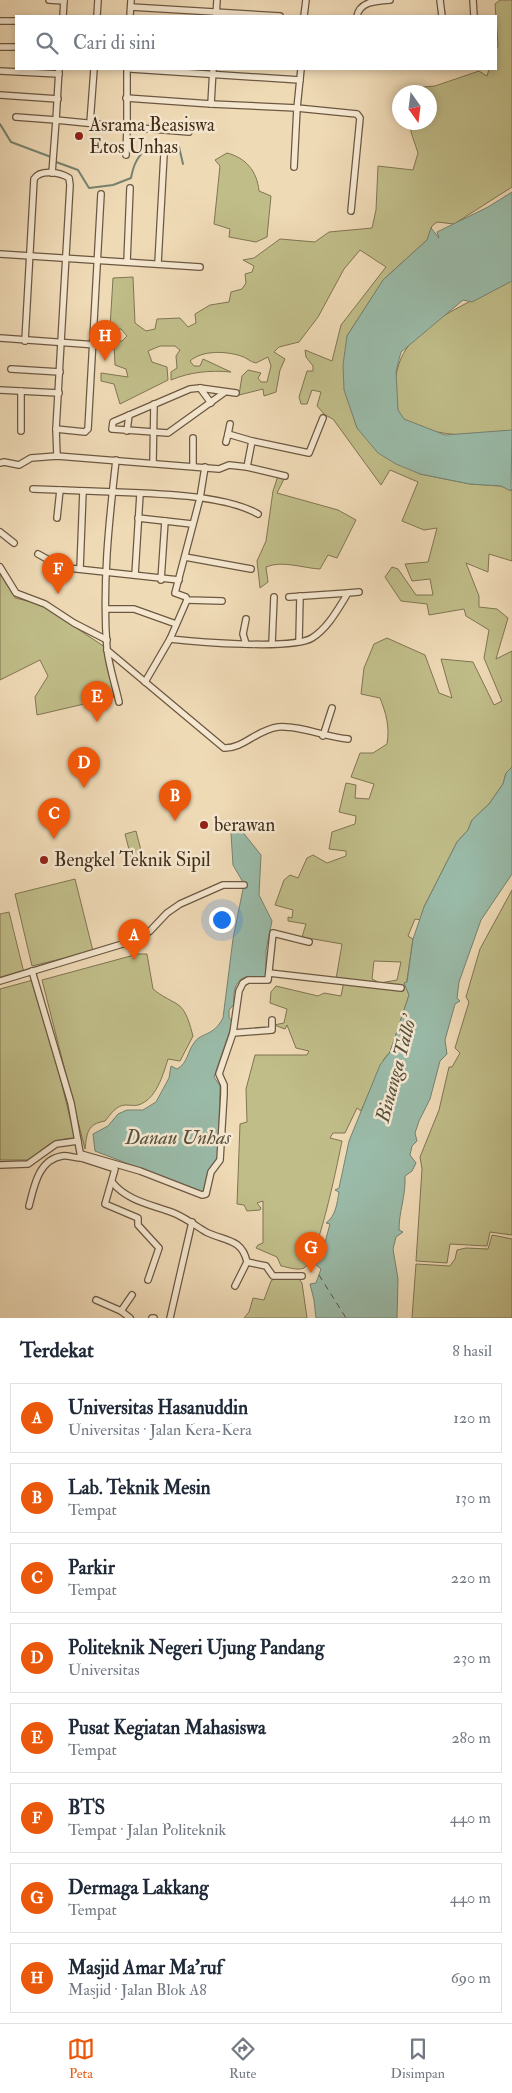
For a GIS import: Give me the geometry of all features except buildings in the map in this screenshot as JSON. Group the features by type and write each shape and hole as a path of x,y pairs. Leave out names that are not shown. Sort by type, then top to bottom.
{"street":[{"path":"49,0 64,1 63,15"},
{"path":"97,15 98,0"},
{"path":"216,14 217,0"},
{"path":"304,15 306,0"},
{"path":"357,15 367,4 390,0"},
{"path":"473,0 474,15"},
{"path":"439,1 442,15"},
{"path":"131,3 216,14 248,15"},
{"path":"0,21 15,21"},
{"path":"0,47 15,47"},
{"path":"90,123 94,70"},
{"path":"126,155 126,98 129,70"},
{"path":"171,70 213,71 300,80"},
{"path":"294,167 301,70"},
{"path":"0,71 59,71 52,173"},
{"path":"211,104 213,71"},
{"path":"0,96 58,99"},
{"path":"126,98 297,108 358,115 360,120 351,211"},
{"path":"16,117 189,132"},
{"path":"158,263 164,154"},
{"path":"25,340 34,179 39,173 52,173 69,178 62,343 56,429 57,456"},
{"path":"127,262 130,188"},
{"path":"56,429 87,430 101,194"},
{"path":"0,254 158,263 200,268"},
{"path":"0,338 111,346"},
{"path":"11,368 60,372"},
{"path":"200,388 211,404"},
{"path":"225,392 170,432 153,433 112,430 113,422 190,389 200,388 236,393"},
{"path":"0,390 59,393"},
{"path":"21,431 22,391"},
{"path":"154,411 170,398"},
{"path":"153,462 154,404"},
{"path":"128,431 129,415"},
{"path":"228,434 307,453 311,451 324,418"},
{"path":"226,442 230,424"},
{"path":"193,438 193,465"},
{"path":"247,467 252,441"},
{"path":"0,464 4,462 19,465 31,458 57,456 193,465 219,469 229,465 247,467 285,476"},
{"path":"116,460 111,493 107,570 107,650 118,702"},
{"path":"205,466 200,498 175,594 186,597 187,600 222,601"},
{"path":"33,489 200,498 241,506 258,514"},
{"path":"57,518 60,490"},
{"path":"80,569 83,491"},
{"path":"135,575 140,494"},
{"path":"138,518 192,524"},
{"path":"161,580 165,521"},
{"path":"0,532 14,543"},
{"path":"38,554 60,566 107,570 161,580 179,580"},
{"path":"185,557 251,569"},
{"path":"0,567 16,592 45,604 74,623 107,640"},
{"path":"289,597 359,592"},
{"path":"170,639 246,644 299,641 311,638 333,618 348,594"},
{"path":"299,641 300,596"},
{"path":"272,643 274,597"},
{"path":"145,682 170,639 187,600"},
{"path":"107,609 134,609 176,624"},
{"path":"246,620 243,634 246,644"},
{"path":"107,650 224,748 238,746 262,730 281,727 348,739"},
{"path":"323,736 332,708"},
{"path":"0,980 139,940 167,913 180,904 224,885 244,885"},
{"path":"0,1165 28,1164 56,1144 80,1150 202,1195 206,1194 211,1172 220,1160 224,1085 219,1074 233,1033 240,987 248,980 266,981 269,973 273,933 309,942"},
{"path":"32,972 71,1102 80,1150"},
{"path":"269,973 401,988"},
{"path":"233,1033 272,1030 272,1020"},
{"path":"29,1206 40,1171 48,1163 62,1156 80,1150 115,1169 105,1204 138,1218 138,1225 159,1248 148,1280"},
{"path":"112,1182 124,1195 178,1215 213,1235 234,1241 242,1249 246,1262 235,1286"},
{"path":"170,1318 192,1222"},
{"path":"246,1262 266,1266 273,1276 302,1276"},
{"path":"121,1311 132,1295"},
{"path":"96,1300 121,1311 130,1318"}],"shaded area":[{"path":"500,0 512,0 512,187 454,224 437,222 432,226 427,240 384,279 347,336 352,410 357,428 420,474 470,484 501,486 512,490 512,561 489,554 488,572 466,563 479,596 479,607 497,609 508,618 496,659 512,651 512,767 506,773 503,784 489,804 472,820 468,830 457,842 424,907 421,920 415,919 408,936 413,939 406,987 409,995 390,1052 384,1059 361,1111 357,1108 345,1133 333,1133 330,1138 342,1141 321,1230 315,1248 304,1268 292,1268 281,1266 277,1257 256,1248 263,1243 263,1201 257,1203 261,1208 260,1210 247,1211 244,1205 237,1204 240,1124 247,1122 246,1089 255,1055 307,1055 309,1051 296,1048 287,1025 285,1029 274,1025 284,1023 287,1009 270,1003 271,992 276,986 318,996 324,993 341,996 344,981 336,979 342,944 302,937 306,924 288,921 288,917 292,918 293,910 275,905 284,880 290,875 298,878 307,858 313,855 327,863 346,856 346,851 329,849 332,832 355,824 356,816 339,812 346,783 356,785 355,798 369,799 374,784 351,777 360,753 373,753 387,744 387,720 380,698 361,694 364,668 374,644 387,638 425,655 439,693 452,698 441,659 473,662 494,705 502,701 484,658 489,630 466,616 464,609 429,615 427,604 401,601 385,577 392,567 398,569 416,595 433,595 430,579 412,581 405,564 428,562 437,528 424,530 402,521 418,482 390,470 381,485 333,419 325,415 317,406 321,392 312,390 307,404 301,404 299,397 307,371 313,371 313,366 306,357 305,350 332,361 341,325 386,267 360,250 344,269 318,317 299,342 279,347 274,352 285,359 280,370 276,392 264,396 263,389 239,395 242,376 248,370 261,373 258,378 261,382 267,382 271,366 268,357 256,363 235,354 207,353 190,361 194,366 200,366 203,359 231,372 200,372 171,380 171,372 177,368 176,356 180,350 175,346 160,346 148,351 152,362 167,367 168,380 120,404 114,384 101,381 101,373 128,377 126,369 115,365 114,342 122,341 127,336 121,329 110,328 113,278 133,277 135,323 146,331 155,329 157,319 180,318 188,327 196,323 195,314 210,305 229,302 231,292 242,289 246,283 245,274 252,272 254,266 243,260 254,258 280,239 315,242 329,232 372,228 376,210 378,166 413,170 418,153 411,130 437,130 437,85 479,71 487,76 489,70 497,70 497,15 495,4","holes":["374,961 401,962 397,980 380,983 372,979"]},
{"path":"227,153 245,162 256,177 259,191 271,196 267,237 256,242 229,237 230,229 214,224 220,166 215,160"},
{"path":"512,278 512,432 484,435 454,434 425,429 400,418 395,388 399,364 409,344 425,328 445,315"},
{"path":"279,473 284,479 277,493 338,510 356,520 337,558 328,555 320,569 285,564 266,567 268,582 260,588 257,561 266,541 273,491"},
{"path":"0,572 15,598 40,604 105,647 114,697 37,715 35,697 48,676 40,660 0,680"},
{"path":"136,831 143,858 132,861 125,834"},
{"path":"75,879 93,951 32,966 15,894"},
{"path":"512,890 512,1235 490,1232 487,1246 450,1244 447,1263 416,1261 422,1169 420,1157 439,1110 449,1067 452,1067 460,1053 455,1048 469,1002 466,997 480,949"},
{"path":"9,912 24,973 0,979 0,914"},
{"path":"138,954 147,954 153,989 183,1010 188,1018 193,1036 180,1061 168,1059 158,1086 150,1098 138,1105 122,1105 114,1110 105,1121 91,1127 87,1134 85,1149 42,980"},
{"path":"33,980 52,1045 75,1138 54,1142 29,1160 0,1160 0,989"},
{"path":"492,1235 512,1239 512,1318 412,1318 416,1264 450,1266 455,1259 457,1250 466,1248 488,1249"},
{"path":"275,1278 299,1279 302,1283 307,1318 244,1318 249,1312 253,1298 264,1300 271,1281"}],"water":[{"path":"512,192 512,281 472,302 463,300 401,352 396,371 398,410 404,419 445,435 512,430 511,491 501,486 470,484 420,474 396,464 378,453 357,428 344,390 343,365 347,336 383,280 427,240 431,228 439,238 437,232 488,207"},
{"name":"Binanga Tallo'","path":"512,767 512,874 481,920 459,982 457,998 460,1001 455,1004 445,1040 447,1054 440,1061 430,1099 415,1133 417,1141 412,1146 410,1155 416,1163 412,1171 405,1176 400,1216 399,1230 403,1232 396,1237 393,1249 398,1279 397,1318 316,1318 310,1284 316,1283 321,1269 315,1264 321,1251 319,1248 321,1245 324,1246 330,1224 326,1223 336,1209 339,1192 335,1190 339,1188 349,1141 380,1065 390,1052 409,995 404,983 407,982 413,939 424,907 457,842 468,830 472,820 489,804 503,784 506,773"},
{"name":"Danau Unhas","path":"237,825 261,855 259,895 272,921 266,950 266,977 249,977 239,981 234,992 234,1004 229,1010 229,1018 233,1021 214,1077 220,1086 218,1164 209,1170 204,1193 95,1151 93,1134 108,1126 118,1114 127,1110 143,1110 156,1102 169,1078 171,1066 177,1069 181,1067 197,1040 215,1028 223,1018 233,939 244,884 233,865 231,833"}],"waterway":[{"path":"0,124 11,142 51,157"},
{"path":"56,162 78,170 89,188 113,185 131,178 133,168 141,154 160,145 179,147 183,164"}],"ferry route":[{"path":"319,1275 346,1318"}],"place":[{"name":"Asrama Beasiswa Etos Unhas","path":"79,136"},
{"name":"Masjid Amar Ma'ruf","path":"105,361"},
{"name":"BTS","path":"58,594"},
{"name":"Pusat Kegiatan Mahasiswa","path":"97,722"},
{"name":"Politeknik Negeri Ujung Pandang","path":"84,788"},
{"name":"Lab. Teknik Mesin","path":"175,821"},
{"name":"berawan","path":"204,825"},
{"name":"Parkir","path":"54,839"},
{"name":"Bengkel Teknik Sipil","path":"44,860"},
{"name":"Universitas Hasanuddin","path":"134,960"},
{"name":"Dermaga Lakkang","path":"311,1273"}]}
